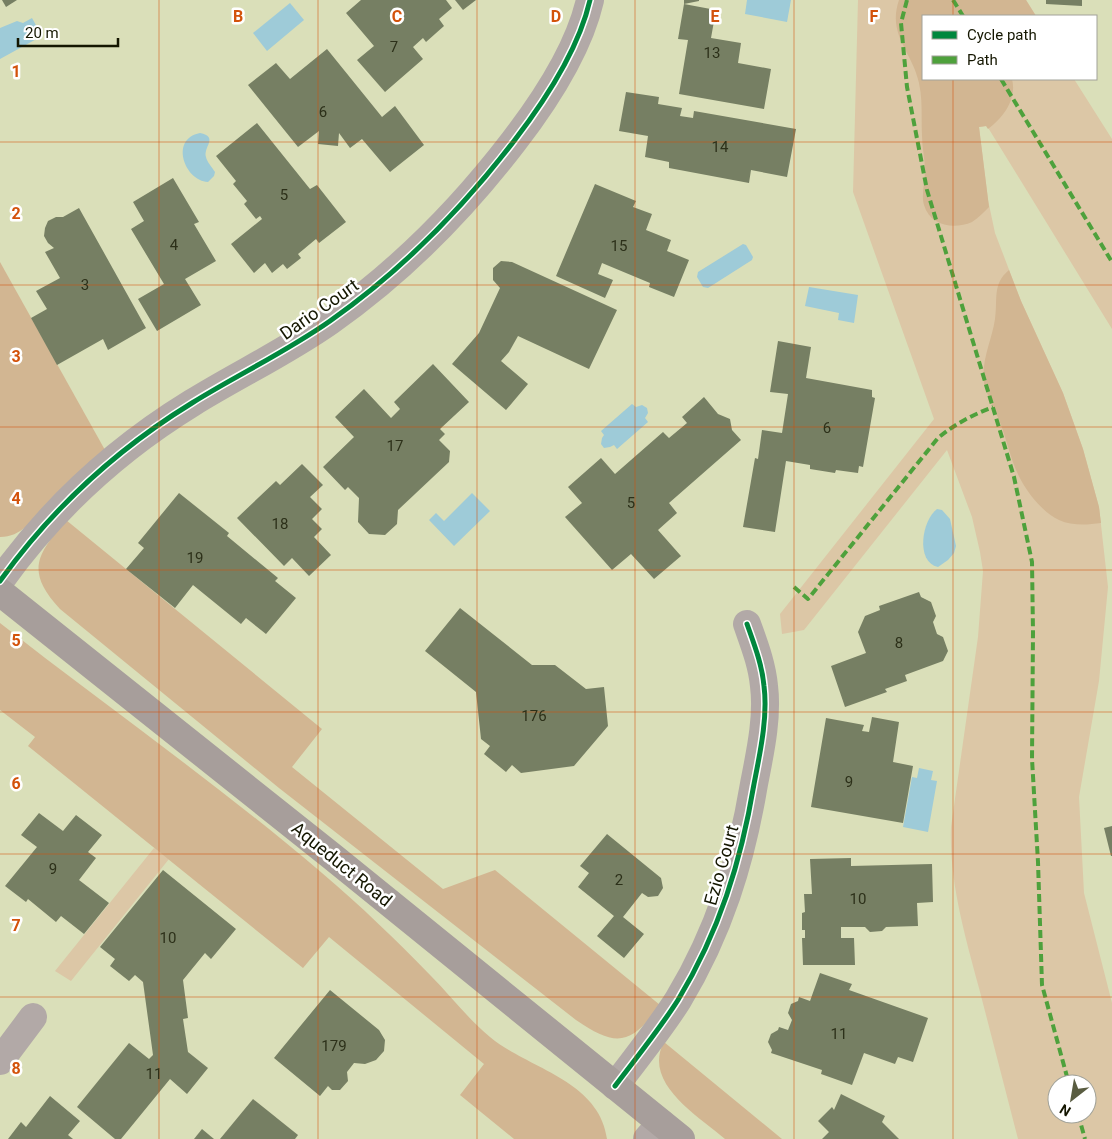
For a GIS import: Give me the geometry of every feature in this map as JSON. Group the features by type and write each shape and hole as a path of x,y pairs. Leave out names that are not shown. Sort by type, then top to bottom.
{"main road":[{"name":"Aqueduct Road","path":"0,592 334,858 614,1086 663,1134"}],"street":[{"name":"Dario Court","path":"0,580 20,553 64,506 111,461 148,432 192,403 330,322 424,244 473,192 525,126 551,87 572,48 587,13 590,0"},
{"name":"Ezio Court","path":"614,1086 677,1002 716,929 729,892 749,814 764,716 764,686 759,657 747,624"},
{"path":"0,1061 33,1017"}],"shaded area":[{"path":"858,0 1026,0 1035,15 922,15 922,80 1075,80 1112,139 1112,329 987,126 979,127 988,200 995,233 1021,301 1063,393 1083,449 1099,507 1108,587 1099,681 1079,797 1084,893 1112,1003 1112,1139 1018,1139 963,928 955,888 951,827 978,637 983,571 972,517 947,450 804,630 782,634 780,614 934,419 853,192"},
{"path":"899,0 1026,0 1035,15 922,15 922,80 1012,80 1013,94 1004,113 988,129 986,126 979,127 989,207 972,222 950,226 937,222 927,212 924,205 925,167 919,83 898,33 896,12"},
{"path":"0,262 105,450 21,531 0,537"},
{"path":"1009,270 1063,393 1083,449 1099,507 1101,523 1080,524 1064,522 1048,514 1038,504 1025,487 1019,475 1001,425 987,394 983,375 985,358 994,327 998,286"},
{"path":"66,520 322,729 292,767 443,889 495,870 660,1005 650,1018 631,1035 623,1038 602,1035 576,1020 279,788 60,609 42,584 39,563 48,543"},
{"path":"0,623 203,777 322,873 391,936 474,1023 490,1037 560,1078 591,1103 601,1119 607,1139 514,1139 460,1095 484,1064 329,937 303,968 28,746 35,737 0,710"},
{"path":"154,848 169,859 71,981 55,971"},
{"path":"664,1042 782,1139 725,1139 701,1120 676,1097 660,1071 659,1057"}],"water":[{"path":"747,0 791,0 787,22 745,14"},
{"path":"290,3 304,20 267,51 253,33"},
{"path":"32,18 42,36 0,59 0,28 17,21 23,23"},
{"path":"200,133 209,137 206,157 215,172 208,182 200,180 193,175 187,168 184,159 185,143 190,137"},
{"path":"743,244 746,245 753,257 752,260 708,288 703,287 697,277 698,272"},
{"path":"809,287 858,295 854,323 838,320 839,313 805,306"},
{"path":"632,404 636,407 642,405 647,408 648,413 645,418 648,422 617,449 614,445 604,448 601,444 604,435 601,431"},
{"path":"472,493 490,511 454,546 429,520 436,513 444,521"},
{"path":"937,509 942,510 950,519 956,546 954,553 948,560 938,567 931,564 926,557 923,540 928,522"},
{"path":"919,768 933,771 931,780 937,781 928,832 903,827 912,777 917,778"}],"building":[{"path":"2,0 17,0 6,7"},
{"path":"361,0 446,0 452,8 439,19 444,26 426,42 423,38 413,47 423,59 385,92 357,60 374,46 346,13"},
{"path":"455,0 476,0 463,10"},
{"path":"684,0 699,0 699,1 684,4"},
{"path":"1046,0 1082,0 1082,6 1046,4"},
{"path":"684,4 716,10 711,38 741,43 738,63 771,69 764,109 679,94 688,40 678,39"},
{"path":"327,49 382,117 395,106 424,145 390,172 362,139 350,148 339,133 338,146 318,144 319,131 298,147 248,85 276,63 290,79"},
{"path":"626,92 659,97 658,104 682,108 680,116 693,118 694,111 796,129 787,177 751,170 749,183 669,168 669,162 645,157 648,136 619,131"},
{"path":"257,123 310,189 317,185 346,222 319,243 316,239 298,254 301,258 287,269 283,264 272,273 265,263 254,273 231,244 262,219 260,216 256,219 244,204 247,201 233,184 236,181 216,156"},
{"path":"173,178 199,222 194,224 216,261 185,279 201,305 157,331 138,299 164,284 131,229 144,221 133,202"},
{"path":"595,184 636,201 633,207 652,214 646,230 671,240 667,251 689,260 674,297 649,287 650,283 602,263 598,274 613,280 605,298 556,276"},
{"path":"79,208 146,328 108,350 103,339 57,365 31,318 47,309 36,291 60,278 45,252 54,248 44,236 48,221 56,217 63,217"},
{"path":"501,261 512,262 617,310 589,369 518,336 509,352 501,361 528,384 506,410 452,364 479,333 500,288 493,280 493,268"},
{"path":"778,341 811,347 806,378 872,390 872,397 875,398 863,467 859,466 858,473 836,470 835,473 810,469 810,465 786,461 775,532 743,527 755,458 758,459 762,430 782,433 788,394 770,392"},
{"path":"433,364 469,402 440,429 445,434 439,440 450,451 449,462 398,510 397,524 385,535 369,534 358,522 359,498 348,487 345,490 323,467 354,437 335,417 364,389 391,418 400,409 394,402"},
{"path":"704,397 718,414 730,419 732,430 741,440 669,503 677,513 658,530 681,556 654,579 631,554 612,570 565,517 582,503 568,487 601,458 615,474 663,432 669,438 687,423 682,417"},
{"path":"302,464 323,485 310,497 322,509 312,519 322,529 314,537 331,555 309,576 292,558 284,566 237,518 276,481 280,485"},
{"path":"179,493 229,533 227,536 278,578 275,581 296,598 266,634 246,618 241,624 193,585 175,608 126,569 144,548 138,543"},
{"path":"919,592 921,597 931,602 936,616 933,622 937,634 943,637 948,651 943,661 905,675 907,681 885,689 887,692 845,707 831,666 866,653 858,632 865,616 880,610 879,606"},
{"path":"460,608 532,665 555,665 586,689 604,687 608,726 574,766 521,773 512,765 506,772 484,754 490,746 481,739 476,692 425,651"},
{"path":"872,717 899,722 893,762 913,766 903,823 811,807 826,718 864,725 862,731 869,732"},
{"path":"39,813 63,831 76,815 102,835 88,852 96,858 79,880 109,903 84,934 61,916 56,922 28,899 26,902 5,886 37,847 21,835"},
{"path":"1112,826 1112,856 1111,856 1104,828"},
{"path":"607,834 661,878 663,888 658,896 648,897 642,893 623,917 644,934 624,958 597,936 614,916 578,887 589,873 580,866"},
{"path":"851,858 851,866 932,864 933,902 917,903 918,926 886,927 882,931 870,932 865,927 841,927 841,938 854,938 855,965 803,965 802,938 805,938 805,930 802,930 802,913 805,912 804,894 812,894 810,859"},
{"path":"163,870 236,929 211,959 205,953 183,980 188,1018 183,1019 188,1052 208,1068 187,1094 170,1079 121,1139 115,1139 77,1107 129,1043 149,1059 153,1055 143,982 135,975 129,981 110,966 115,959 100,947"},
{"path":"820,973 852,984 849,990 928,1018 913,1062 898,1057 895,1064 864,1053 852,1085 821,1074 822,1070 771,1053 772,1050 768,1042 771,1034 778,1030 779,1027 788,1030 792,1020 788,1013 791,1004 798,1001 799,997 810,1001"},
{"path":"330,990 379,1030 385,1040 384,1051 376,1060 365,1064 354,1063 347,1072 348,1081 340,1090 332,1090 328,1086 320,1096 274,1058"},
{"path":"841,1094 885,1116 882,1122 899,1139 822,1139 829,1132 818,1121 832,1107 834,1110"},
{"path":"50,1096 80,1121 68,1135 73,1139 8,1139 21,1122 26,1127"},
{"path":"253,1099 298,1135 295,1139 220,1139"},
{"path":"202,1129 214,1139 194,1139"}],"marked path":[{"path":"907,0 901,23 907,87 927,190 1014,477 1032,562 1032,759 1042,985 1066,1074"},
{"path":"953,0 962,15"},
{"path":"1002,80 1112,262"},
{"path":"794,587 808,599 938,438 964,420 993,407"},
{"path":"1081,1124 1085,1139"}],"cycle path":[{"path":"0,581 63,506 138,440 192,403 296,343 330,321 356,302 429,238 452,215 494,166 537,109 559,74 578,37 590,0"},
{"path":"615,1086 663,1022 693,974 717,922 735,869 749,813 761,748 765,710 761,670 747,624"}]}
